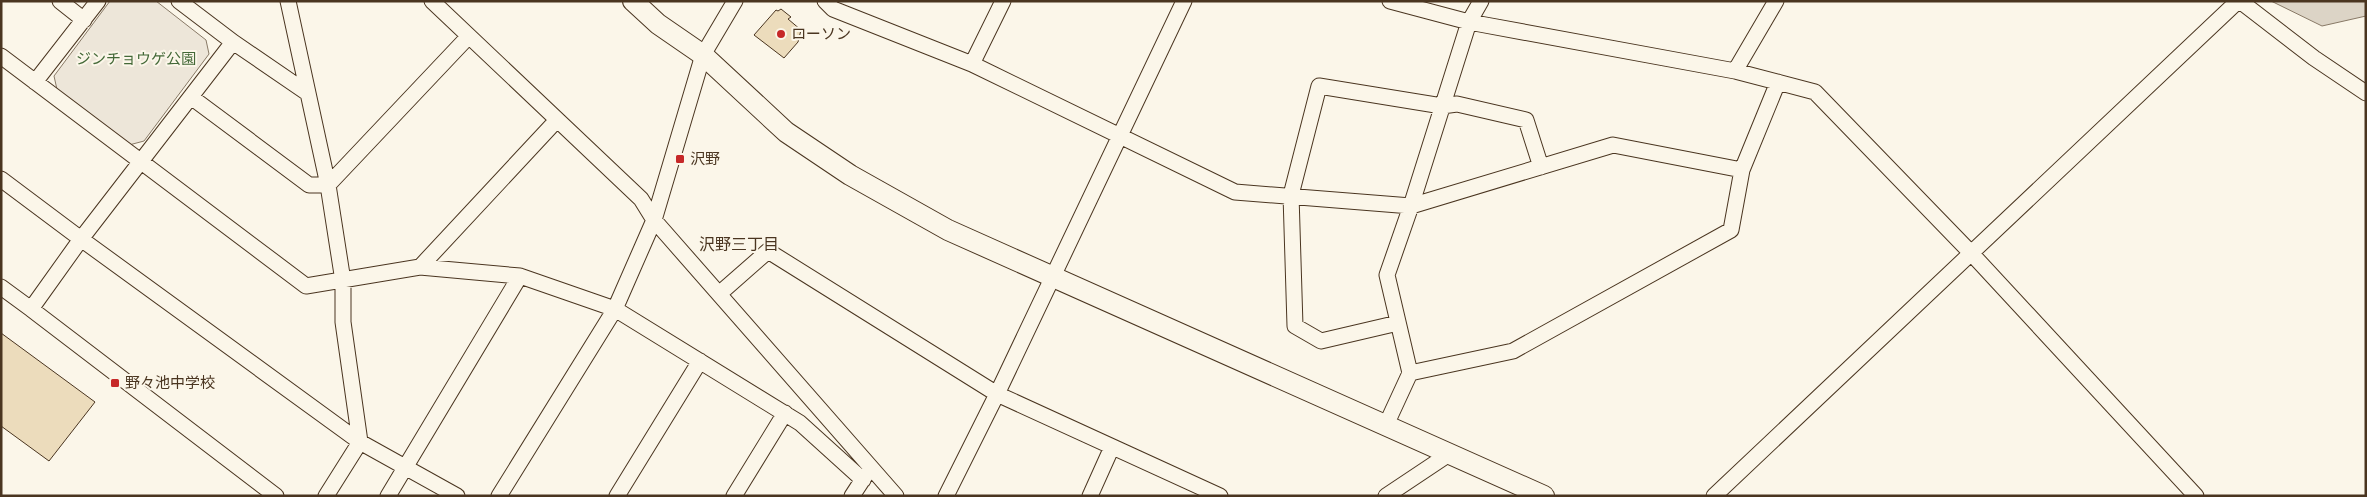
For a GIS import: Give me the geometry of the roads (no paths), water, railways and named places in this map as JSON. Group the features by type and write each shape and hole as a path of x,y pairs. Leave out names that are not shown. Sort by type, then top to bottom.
{"street":[{"path":"60,1 84,20"},
{"path":"35,82 98,1"},
{"path":"179,1 233,42 306,92"},
{"path":"288,1 306,92 328,185 343,281 343,322 360,442 326,496"},
{"path":"432,1 556,121 642,199 654,220 719,294 867,473"},
{"path":"634,1 658,24 703,55 786,132 850,174 948,230 1544,496"},
{"path":"499,496 615,309 654,220 703,55 735,1"},
{"path":"824,1 833,9 972,64 1235,192 1292,195 1412,206 1613,145 1742,170"},
{"path":"972,64 1003,1"},
{"path":"946,496 998,394 1184,1"},
{"path":"1390,1 1469,22 1735,71 1815,92 1971,254 2196,496"},
{"path":"1386,425 1410,373 1387,275 1412,206 1469,22 1481,1"},
{"path":"1735,71 1776,1"},
{"path":"1714,496 2239,1 2314,58 2366,93"},
{"path":"191,96 309,185 328,185 468,37"},
{"path":"31,309 140,162 233,42"},
{"path":"1,56 306,286 420,267 520,276 615,309 800,423 896,496"},
{"path":"1410,373 1513,351 1731,230 1742,170 1778,82"},
{"path":"1398,323 1321,341 1295,326 1292,195 1319,86 1442,106 1457,104 1526,120 1541,167"},
{"path":"420,267 556,121"},
{"path":"1,179 81,240 360,442 457,496"},
{"path":"719,294 768,251 998,394 1220,496"},
{"path":"388,496 520,276"},
{"path":"1,287 276,496"},
{"path":"617,496 700,361"},
{"path":"734,496 784,413"},
{"path":"1090,496 1112,447"},
{"path":"1386,496 1450,454"},
{"path":"852,496 867,473"}],"place":[{"name":"ローソン","path":"781,34"},
{"name":"沢野","path":"680,159"},
{"name":"野々池中学校","path":"115,383"}],"district":[{"name":"沢野三丁目","path":"739,244"}],"park label":[{"name":"ジンチョウゲ公園","path":"136,59"}]}
